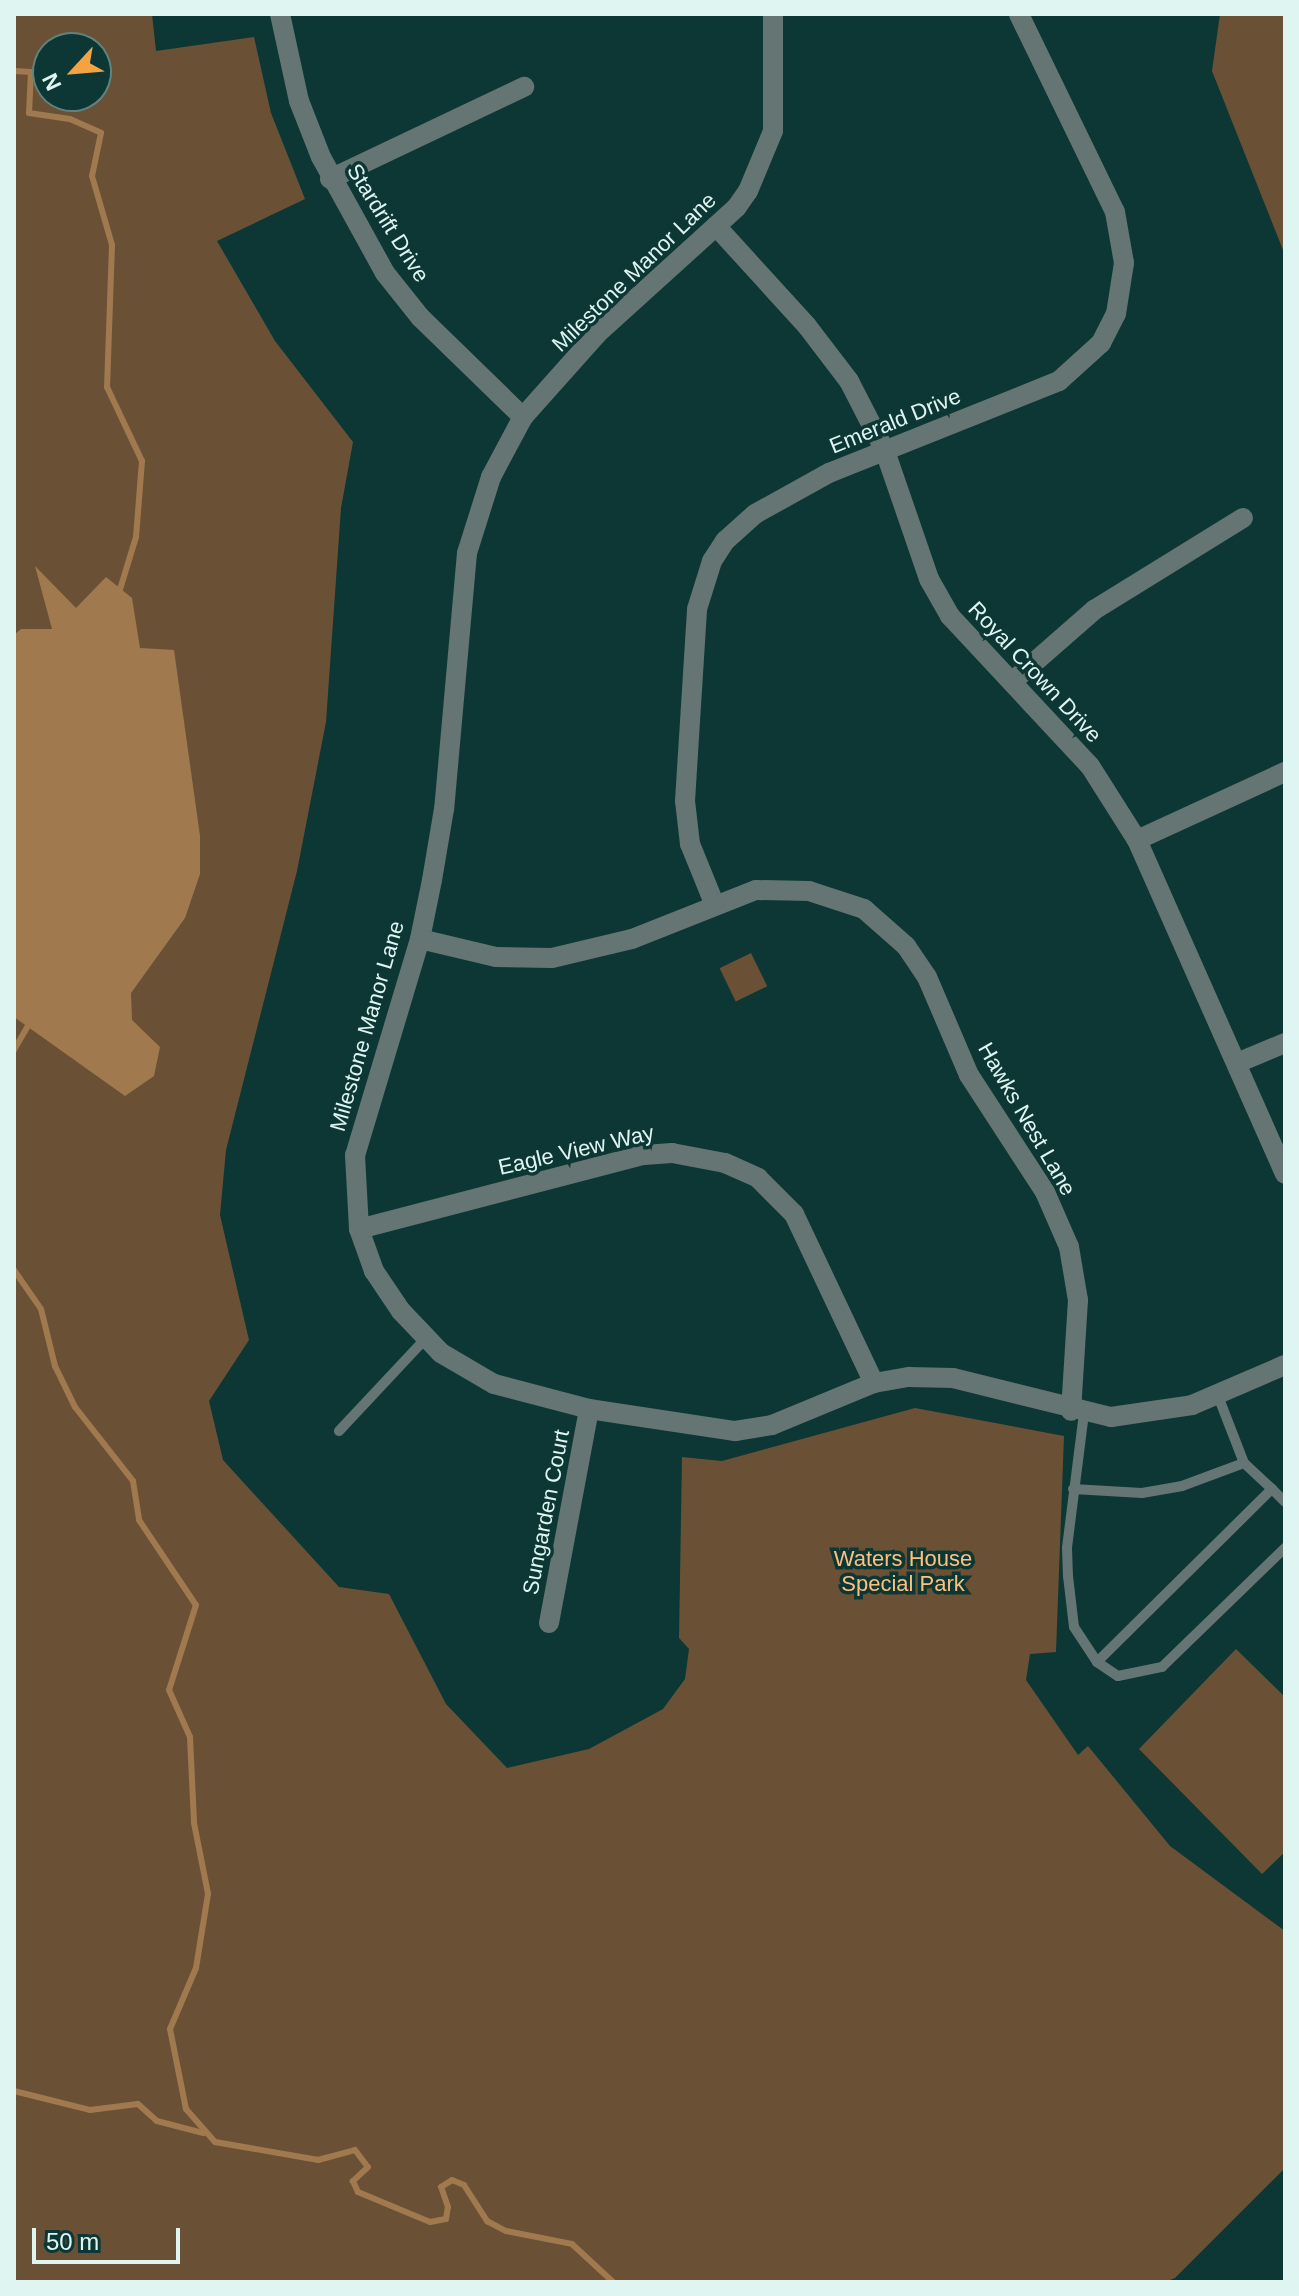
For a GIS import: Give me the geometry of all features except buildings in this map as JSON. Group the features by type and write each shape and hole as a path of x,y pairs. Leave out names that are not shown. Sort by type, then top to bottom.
{"street":[{"name":"Stardrift Drive","path":"280,14 299,101 330,179 385,273 411,306 523,417"},
{"name":"Milestone Manor Lane","path":"773,14 773,131 748,191 716,226 597,334 523,417 491,477 467,553 444,809 420,939 355,1155 359,1229 374,1271 441,1353 494,1384 589,1409 735,1431 772,1425 874,1383 953,1378 1077,1412 1153,1414 1218,1396 1285,1365"},
{"name":"Emerald Drive","path":"714,903 690,844 685,801 697,609 712,561 755,514 885,451 1059,381 1101,343 1116,314 1124,263 1115,212 1019,14"},
{"path":"330,179 524,87"},
{"name":"Royal Crown Drive","path":"716,226 807,326 849,381 885,451 929,579 950,616 1090,766 1137,840 1285,1174"},
{"path":"1013,681 1094,610 1243,518"},
{"path":"1137,840 1285,772"},
{"name":"Hawks Nest Lane","path":"420,939 496,957 552,958 632,939 714,903 756,890 809,891 864,909 906,946 927,977 969,1075 1045,1192 1069,1247 1078,1300 1077,1412"},
{"path":"1237,1063 1285,1043"},
{"name":"Eagle View Way","path":"359,1229 644,1155 672,1153 725,1163 758,1178 794,1214 874,1383"},
{"name":"Sungarden Court","path":"549,1623 589,1409"}],"lane":[{"path":"339,1431 427,1337"},
{"path":"1218,1396 1244,1463 1285,1502"},
{"path":"1077,1412 1067,1548 1074,1627 1097,1662 1118,1676 1162,1667 1285,1548"},
{"path":"1073,1489 1169,1489 1244,1463"},
{"path":"1097,1662 1272,1489"}],"green space":[{"name":"Waters House Special Park","path":"14,14 152,14 156,51 254,37 271,113 305,199 217,241 275,341 353,442 341,508 326,722 297,871 226,1150 220,1215 249,1340 209,1401 223,1460 339,1587 389,1594 446,1704 507,1768 589,1749 663,1709 685,1679 689,1649 679,1638 682,1457 722,1461 915,1408 1064,1436 1056,1652 1030,1654 1026,1680 1078,1755 1088,1746 1170,1846 1285,1931 1285,2168 1175,2278 1165,2282 14,2282"},
{"path":"1220,14 1285,14 1285,255 1212,71"},
{"path":"751,953 767,986 736,1002 720,968"},
{"path":"1236,1649 1285,1697 1285,1852 1262,1874 1139,1749"}],"shaded area":[{"path":"35,566 76,608 106,577 132,598 140,648 174,650 200,836 200,874 185,918 131,993 132,1020 160,1047 154,1076 125,1096 14,1017 14,635 21,629 52,629"}],"waterway":[{"path":"14,71 31,72 29,113 70,119 101,133 92,176 112,245 107,387 142,461 136,537 118,596"},
{"path":"14,1050 31,1021"},
{"path":"14,1270 41,1309 55,1366 75,1407 133,1481 139,1520 196,1605 169,1690 190,1737 194,1823 208,1894 196,1968 170,2029 186,2109 215,2142 318,2160 355,2150 368,2167 353,2181 358,2192 430,2222 446,2219 448,2207 441,2187 452,2180 464,2185 487,2221 506,2231 572,2244 613,2282"},
{"path":"14,2091 90,2110 138,2104 157,2121 203,2133"}]}
